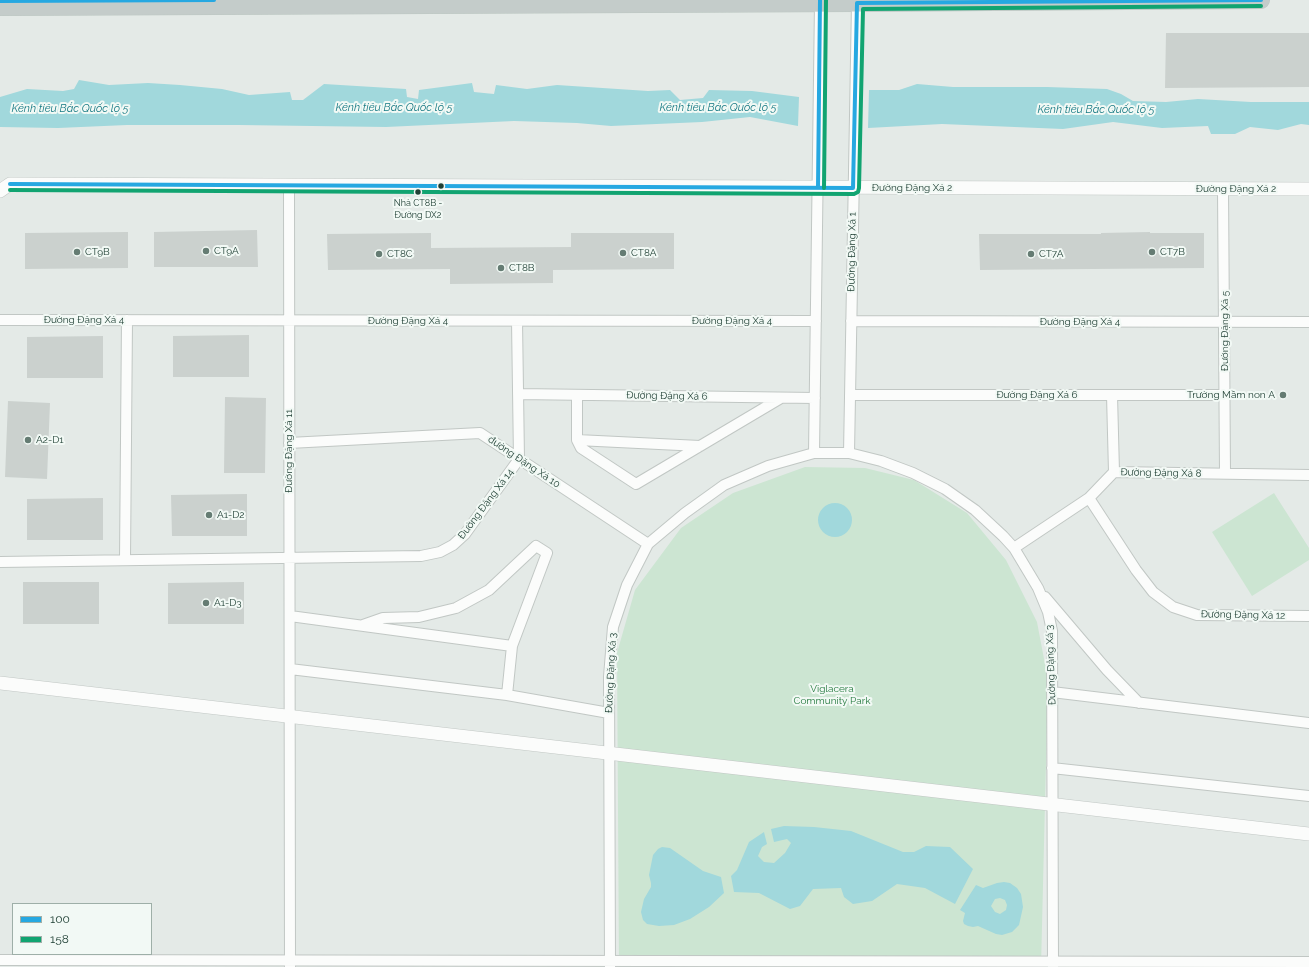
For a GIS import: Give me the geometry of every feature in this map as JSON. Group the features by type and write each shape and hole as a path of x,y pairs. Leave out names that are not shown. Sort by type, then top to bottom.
{"highway":[{"path":"0,6 1260,0"}],"street":[{"path":"814,453 820,2"},
{"name":"Đường Đặng Xá 1","path":"849,453 857,2"},
{"name":"Đường Đặng Xá 2","path":"5,188 289,186 1309,190"},
{"name":"Đường Đặng Xá 11","path":"289,186 290,964"},
{"name":"Đường Đặng Xá 5","path":"1223,189 1226,473"},
{"name":"Đường Đặng Xá 4","path":"0,320 816,321"},
{"path":"125,560 127,320"},
{"name":"Đường Đặng Xá 14","path":"0,562 421,556 440,552 453,545 465,534 519,459 517,321"},
{"name":"Đường Đặng Xá 4","path":"851,321 1309,322"},
{"name":"Đường Đặng Xá 6","path":"518,394 815,398"},
{"path":"578,395 577,440 581,448 636,484 781,398"},
{"name":"Đường Đặng Xá 6","path":"850,395 1225,395"},
{"path":"1112,395 1114,472"},
{"name":"đường Đặng Xá 10","path":"289,443 480,433 648,544"},
{"path":"577,440 700,446"},
{"name":"Đường Đặng Xá 3","path":"609,964 609,677 614,627 627,585 648,544 685,512 724,486 768,466 814,453 849,453 881,461 913,472 944,489 975,510 1014,548 1038,588 1048,612 1052,631 1053,965"},
{"name":"Đường Đặng Xá 8","path":"1014,548 1089,498 1114,472 1309,475"},
{"name":"Đường Đặng Xá 12","path":"1089,498 1136,570 1153,592 1173,608 1197,615 1309,616"},
{"path":"362,625 383,618 419,617 456,608 489,590 536,546 547,553 512,646 507,695"},
{"path":"1038,588 1107,670 1139,703"},
{"path":"290,616 512,646"},
{"path":"290,670 507,695 609,713"},
{"path":"0,683 609,752 1309,834"},
{"path":"1052,692 1309,723"},
{"path":"1052,768 1309,796"},
{"path":"0,960 290,964 1053,965 1309,962"}],"green space":[{"name":"Viglacera Community Park","path":"805,467 865,468 914,480 967,513 1006,560 1037,622 1048,680 1041,967 619,967 617,653 635,590 681,528 733,493"},
{"path":"1274,493 1309,548 1309,560 1252,596 1212,532"}],"water":[{"name":"Kênh tiêu Bắc Quốc lộ 5","path":"79,80 109,85 148,83 180,85 222,89 249,95 290,92 292,100 303,100 324,84 406,89 407,97 418,99 419,90 472,83 474,92 494,94 496,85 527,89 557,85 648,91 670,90 680,100 703,98 709,90 752,91 799,97 798,126 750,117 702,122 611,126 577,123 514,121 386,127 127,125 58,128 0,127 0,97 27,89 63,91 74,89"},
{"name":"Kênh tiêu Bắc Quốc lộ 5","path":"917,84 953,87 1047,87 1107,89 1121,94 1133,101 1166,102 1198,99 1251,102 1309,102 1309,125 1301,124 1278,130 1250,127 1235,134 1211,134 1208,126 1162,128 1113,122 1063,129 942,124 868,128 869,90 899,90"},
{"path":"835,503 841,504 847,508 851,514 851,526 847,532 841,536 835,537 829,536 823,532 819,526 818,520 819,514 823,508 829,504"},
{"path":"784,826 814,827 851,831 903,852 914,852 926,846 950,847 973,869 955,904 925,888 897,884 872,901 853,904 844,897 841,888 813,889 800,906 790,909 759,893 734,892 731,876 737,870 749,842 764,832 767,844 762,847 758,856 764,862 774,863 785,853 791,843 787,839 774,842 771,829"},
{"path":"662,847 670,848 703,871 721,877 724,893 709,907 690,919 674,925 659,926 647,924 643,920 641,912 644,899 651,887 649,875 653,855"},
{"path":"997,883 1010,883 1017,888 1021,894 1023,907 1019,925 1012,932 1002,935 978,926 973,927 964,924 963,921 965,913 960,910 976,885 983,888","holes":["1000,898 1005,900 1007,905 1006,910 1000,914 995,912 991,906 995,899"]}],"building":[{"path":"1166,33 1309,33 1309,87 1165,88"},
{"name":"CT9A","path":"257,230 258,267 154,267 154,232"},
{"name":"CT9B","path":"128,232 128,268 25,269 25,233"},
{"path":"1150,232 1204,233 1204,268 980,270 979,234 1101,234"},
{"path":"431,233 431,248 571,247 571,233 674,233 674,269 553,270 553,283 450,284 450,269 328,270 327,234"},
{"path":"249,335 249,377 173,377 173,336"},
{"path":"103,336 103,378 27,378 27,337"},
{"path":"225,397 266,398 265,473 224,473"},
{"name":"A2-D1","path":"8,401 50,403 47,479 5,477"},
{"name":"A1-D2","path":"247,494 247,536 172,536 171,495"},
{"path":"103,498 103,540 27,540 27,499"},
{"path":"23,582 99,582 99,624 23,624"},
{"name":"A1-D3","path":"244,582 244,624 168,624 168,583"}],"transit line":[{"path":"0,1 214,0"},
{"name":"100","path":"818,188 820,0"},
{"name":"158","path":"824,188 826,0"},
{"name":"100","path":"10,184 853,188 857,3 1261,0"},
{"name":"158","path":"10,190 854,194 858,192 859,188 863,9 1261,6"}],"place":[{"name":"Nhà CT8B - Đường DX2","path":"418,192"},
{"name":"CT9A","path":"206,251"},
{"name":"CT9B","path":"77,252"},
{"name":"CT7B","path":"1152,252"},
{"name":"CT8A","path":"623,253"},
{"name":"CT8C","path":"379,254"},
{"name":"CT7A","path":"1031,254"},
{"name":"CT8B","path":"501,268"},
{"name":"Trường Mầm non A","path":"1283,395"},
{"name":"A2-D1","path":"28,440"},
{"name":"A1-D2","path":"209,515"},
{"name":"A1-D3","path":"206,603"}]}
